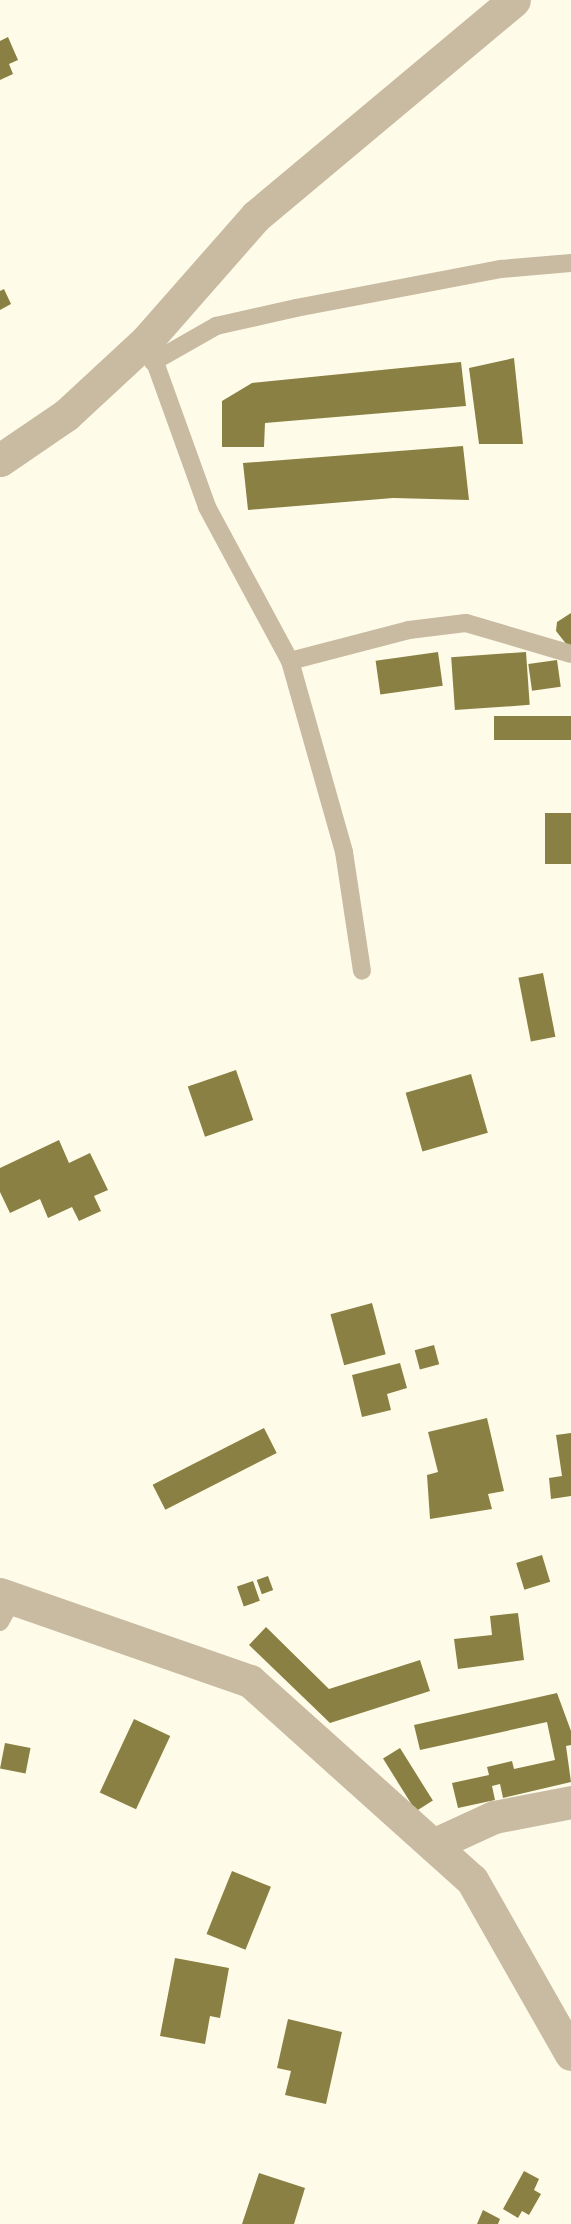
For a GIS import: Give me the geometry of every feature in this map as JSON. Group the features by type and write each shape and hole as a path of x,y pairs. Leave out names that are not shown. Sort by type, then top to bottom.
{"street":[{"path":"0,460 66,415 150,351 256,216 514,0"},
{"path":"4,1605 250,1681 472,1880 571,2054"},
{"path":"433,1845 494,1817 571,1802"}],"lane":[{"path":"362,971 344,852 290,661 207,507 150,351 216,326 284,310 501,268 571,263"},
{"path":"290,661 409,630 466,623 571,654"}],"building":[{"path":"8,37 18,60 9,64 13,74 0,80 0,41"},
{"path":"4,289 11,304 0,310 0,291"},
{"path":"514,358 523,444 479,444 469,368"},
{"path":"461,362 466,406 265,423 264,447 222,447 222,401 252,383"},
{"path":"463,446 469,500 393,498 248,510 243,463"},
{"path":"571,613 571,645 567,645 556,631 557,622"},
{"path":"438,652 443,686 380,694 376,661"},
{"path":"526,652 530,705 455,710 451,657"},
{"path":"557,660 561,687 532,691 528,664"},
{"path":"494,716 571,716 571,740 494,740"},
{"path":"545,813 571,813 571,864 545,864"},
{"path":"543,973 555,1037 531,1042 518,978"},
{"path":"236,1070 253,1120 205,1137 188,1087"},
{"path":"471,1074 488,1133 422,1151 406,1093"},
{"path":"59,1140 69,1163 90,1153 108,1190 94,1196 101,1211 79,1221 72,1207 48,1218 40,1199 10,1213 0,1192 0,1168"},
{"path":"372,1303 386,1354 344,1365 330,1314"},
{"path":"434,1345 439,1364 420,1369 415,1350"},
{"path":"400,1363 407,1388 387,1394 391,1410 362,1417 352,1375"},
{"path":"487,1418 504,1491 488,1494 492,1509 430,1519 427,1475 438,1472 428,1432"},
{"path":"264,1428 277,1453 165,1510 153,1485"},
{"path":"571,1433 571,1496 551,1499 549,1478 562,1476 556,1435"},
{"path":"542,1555 550,1582 524,1590 516,1563"},
{"path":"268,1576 273,1590 262,1594 257,1580"},
{"path":"253,1581 260,1601 244,1606 237,1587"},
{"path":"518,1613 524,1660 458,1669 454,1639 492,1635 490,1616"},
{"path":"266,1627 329,1689 420,1660 430,1691 330,1723 249,1645"},
{"path":"557,1693 571,1731 571,1745 566,1746 571,1782 503,1798 500,1784 492,1786 495,1800 458,1808 452,1783 489,1775 487,1767 512,1761 514,1769 555,1760 547,1722 420,1750 414,1725"},
{"path":"134,1719 170,1736 136,1809 100,1792"},
{"path":"5,1743 31,1748 26,1773 0,1769"},
{"path":"400,1748 433,1801 416,1811 383,1759"},
{"path":"232,1871 271,1887 245,1950 207,1934"},
{"path":"175,1958 229,1968 220,2018 210,2016 205,2044 160,2036"},
{"path":"288,2019 342,2032 326,2104 285,2095 291,2071 277,2068"},
{"path":"524,2171 539,2179 534,2190 541,2194 529,2215 522,2211 518,2218 503,2209"},
{"path":"259,2173 305,2188 294,2224 242,2224"},
{"path":"483,2210 500,2219 498,2224 477,2224"}]}
